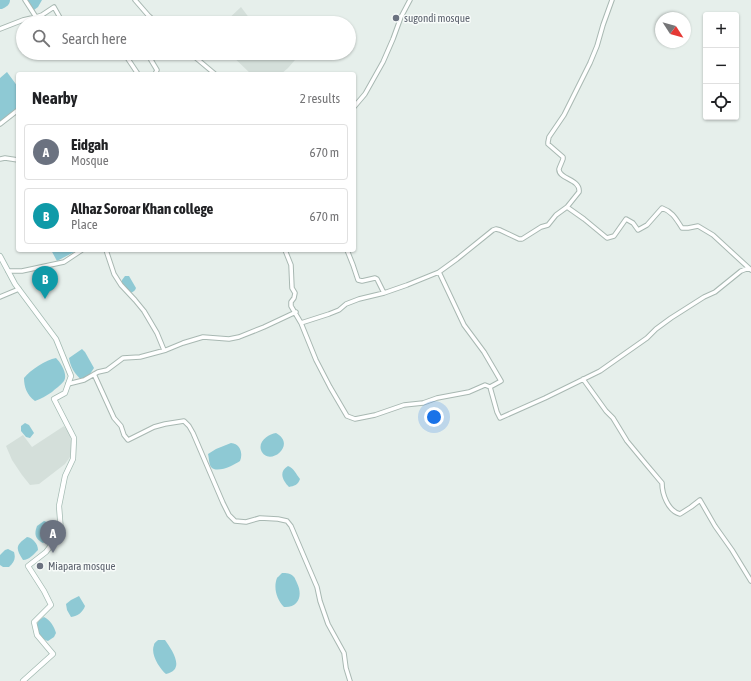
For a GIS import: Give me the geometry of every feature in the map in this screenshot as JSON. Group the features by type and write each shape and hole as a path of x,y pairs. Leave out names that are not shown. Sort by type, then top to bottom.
{"street":[{"path":"25,0 35,16"},
{"path":"135,0 149,16"},
{"path":"356,105 365,94 383,62 410,0"},
{"path":"301,323 330,314 353,301 384,294 439,272 493,230 500,230 522,239 548,224 567,206 580,189 579,186 563,176 560,172 559,169 563,160 562,157 548,144 549,137 564,115 590,63 612,0"},
{"path":"39,16 54,8 59,16"},
{"path":"0,29 16,23"},
{"path":"129,60 137,72"},
{"path":"151,60 157,70 156,72"},
{"path":"198,60 213,72"},
{"path":"0,124 16,112"},
{"path":"0,159 5,158 16,160"},
{"path":"567,206 607,238 614,236 626,219 633,223 638,230 647,225 662,208 673,214 682,228 698,226 704,228 750,269"},
{"path":"8,271 22,271 64,262 79,252"},
{"path":"107,252 114,274 121,285 144,312 157,333 164,350"},
{"path":"286,252 291,265 292,288 295,293 291,306 296,312 316,360 330,387 347,416 355,418 375,415 404,405 469,392 486,385 490,387 501,381 484,352 464,325 439,272"},
{"path":"348,252 358,280 362,281 375,278 377,279 384,294"},
{"path":"0,256 19,289 56,339 71,376 65,393 54,399 74,438 73,459 65,476 59,506 62,532 46,552 28,566 51,605 34,622 36,635 53,654 23,681"},
{"path":"490,387 500,418 545,398 605,368 647,338 671,318 704,297 715,292 742,271 750,269"},
{"path":"0,297 19,289"},
{"path":"68,384 84,380 98,372 107,370 123,358 140,357 203,337 229,339 239,337 296,312"},
{"path":"94,374 114,418 121,426 124,435 128,440 154,427 184,421 193,433 217,491 229,515 235,521 246,522 260,518 287,521 291,526 317,587 328,624 344,653 350,681"},
{"path":"583,379 606,411 613,418 627,441 662,483 664,497 672,510 675,513 680,514 700,500 751,581"}],"shaded area":[{"path":"241,7 248,16 231,16"},
{"path":"236,60 295,60 283,72 249,72"},
{"path":"64,426 70,434 72,448 70,457 65,464 39,484 30,485 12,460 6,446 23,435 32,447"}],"water":[{"path":"0,0 10,0 8,6 0,9"},
{"path":"26,0 42,0 38,7 34,10"},
{"path":"7,72 16,84 16,111 0,123 0,78"},
{"path":"52,252 74,252 57,261"},
{"path":"125,276 129,276 136,288 130,293 122,285 122,280"},
{"path":"82,349 94,368 90,374 82,380 73,370 69,358"},
{"path":"56,358 65,372 64,381 52,392 35,401 26,391 24,378 38,366"},
{"path":"25,423 29,425 34,433 30,438 26,437 21,431 21,426"},
{"path":"276,433 282,438 284,443 283,448 275,456 269,457 265,455 260,447 267,436"},
{"path":"231,443 239,447 241,455 240,461 230,467 217,470 211,467 208,454"},
{"path":"288,466 300,479 296,485 289,487 282,476 283,471"},
{"path":"44,521 48,522 52,527 53,532 50,539 43,543 37,538 36,531 37,526"},
{"path":"27,537 35,542 38,550 29,558 23,560 18,547"},
{"path":"8,549 14,552 15,559 9,567 3,567 0,565 0,555"},
{"path":"282,573 293,576 300,592 296,603 289,607 284,607 276,594 275,586 277,578"},
{"path":"79,596 85,606 80,613 71,617 67,610 66,604"},
{"path":"44,617 52,624 56,633 54,637 48,641 40,636 36,628 38,621"},
{"path":"158,640 165,640 176,659 175,668 172,672 166,674 161,669 153,653 154,644"}],"place":[{"name":"sugondi mosque","path":"396,18"},
{"name":"Alhaz Soroar Khan college","path":"45,299"},
{"name":"Eidgah","path":"53,553"},
{"name":"Miapara mosque","path":"40,566"}]}
